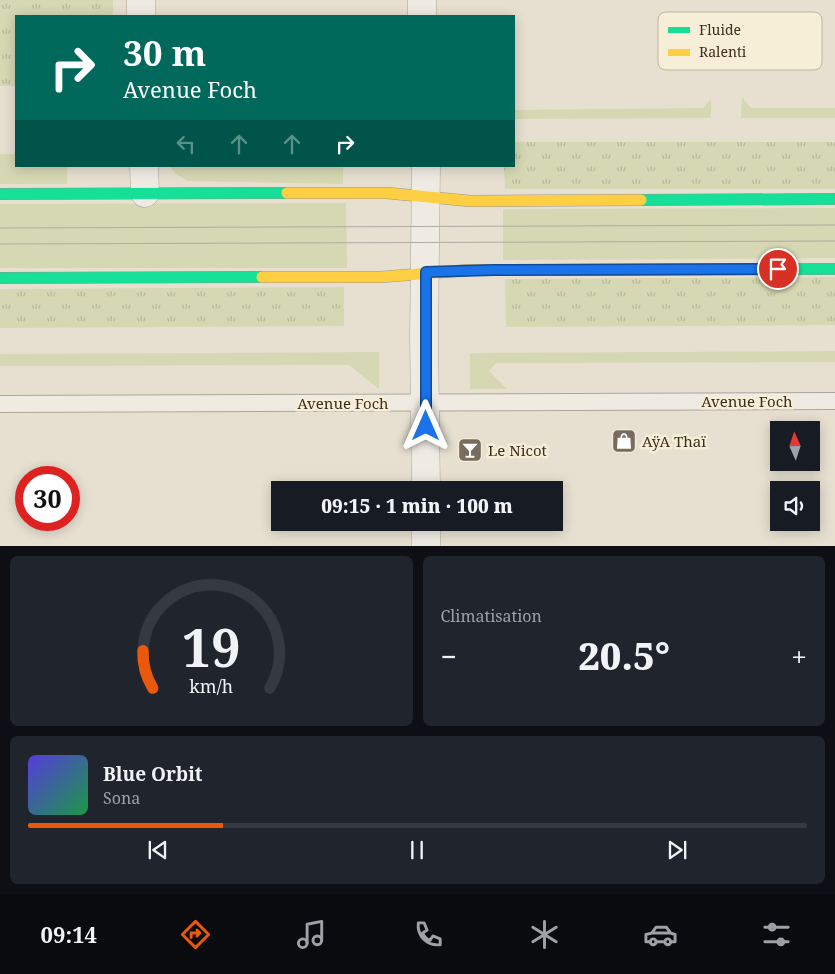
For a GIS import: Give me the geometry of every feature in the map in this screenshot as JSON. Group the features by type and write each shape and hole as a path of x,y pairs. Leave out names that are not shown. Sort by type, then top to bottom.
{"street":[{"path":"141,0 141,15"},
{"path":"422,0 422,15"},
{"path":"426,167 426,481"},
{"path":"0,194 145,180 426,196 470,201 835,199"},
{"path":"0,278 339,277 477,270 835,268"},
{"path":"426,531 426,546"}],"lane":[{"name":"Avenue Foch","path":"0,404 835,400"}],"green space":[{"path":"0,0 113,0 113,15 15,15 15,86 0,86"},
{"path":"742,97 751,108 835,108 835,118 741,118"},
{"path":"711,99 711,118 515,119 515,110 703,108"},
{"path":"515,142 835,142 835,189 505,189 504,167 515,167"},
{"path":"0,154 15,154 15,167 67,167 67,184 0,184"},
{"path":"170,167 343,167 343,184 188,181 176,174"},
{"path":"346,203 347,268 0,268 0,204"},
{"path":"835,208 835,258 503,260 503,209"},
{"path":"835,277 835,325 506,327 505,279"},
{"path":"344,287 344,326 0,328 0,289"},
{"path":"835,351 835,362 496,363 489,371 507,389 470,389 470,353"},
{"path":"379,352 379,389 349,365 0,366 0,354"}],"tram line":[{"path":"0,228 835,225"},
{"path":"0,244 835,241"}],"traffic: fast":[{"path":"0,194 287,193"},
{"path":"641,200 835,199"},
{"path":"551,270 835,269"},
{"path":"0,278 262,277"}],"traffic: slow":[{"path":"287,193 387,193 470,201 641,200"},
{"path":"262,277 381,277 469,270 551,270"}],"place":[{"name":"AÿA Thaï","path":"624,441"},
{"name":"Le Nicot","path":"470,450"}],"route":[{"path":"426,426 426,358 424,337 426,272 469,270 778,269"}]}
